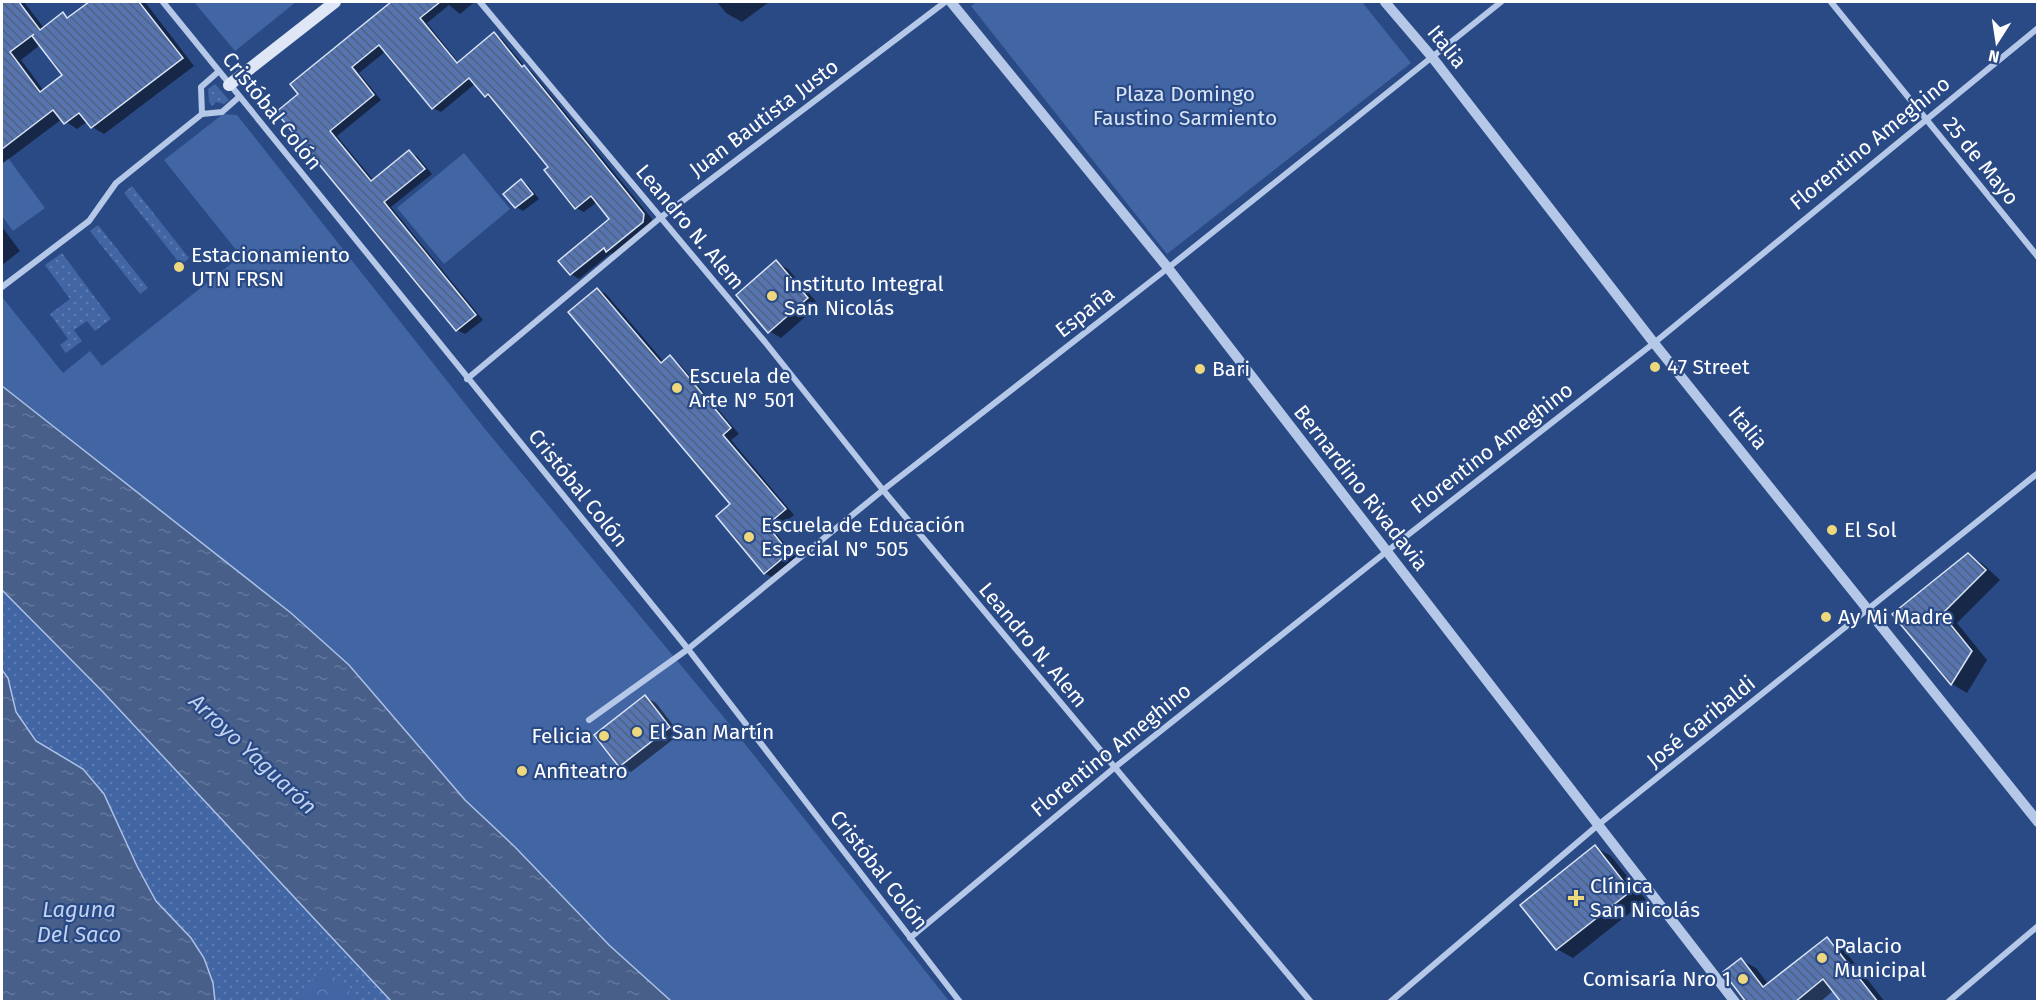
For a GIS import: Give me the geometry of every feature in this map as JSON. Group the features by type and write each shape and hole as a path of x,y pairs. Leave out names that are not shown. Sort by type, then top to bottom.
{"main road":[{"path":"229,86 335,2"}],"street":[{"name":"Cristóbal Colón","path":"163,2 688,649 960,1002"},
{"name":"Leandro N. Alem","path":"480,2 765,342 883,490 1114,768 1311,1002"},
{"name":"Juan Bautista Justo","path":"467,379 660,218 945,2"},
{"name":"Bernardino Rivadavia","path":"951,2 1168,268 1735,1002"},
{"name":"Italia","path":"1385,2 1432,57 1654,343 1869,609 2037,822"},
{"name":"España","path":"589,720 688,649 883,490 1168,268 1502,2"},
{"name":"25 de Mayo","path":"1831,2 2037,257"},
{"name":"Florentino Ameghino","path":"910,938 1114,768 1654,343 2037,28"},
{"path":"202,114 201,87 218,72"},
{"path":"2,287 89,221 116,183 202,114 222,111 239,97"},
{"name":"José Garibaldi","path":"1390,1002 1598,825 2037,473"},
{"path":"1948,1002 2037,926"}],"green space":[{"path":"194,2 296,2 235,51"},
{"name":"Plaza Domingo Faustino Sarmiento","path":"977,2 1362,2 1411,63 1167,254 971,6"},
{"path":"215,84 229,100 224,104 216,102 212,106 209,102 208,89"},
{"path":"223,114 237,115 485,429 718,710 949,1001 671,1001 609,945 465,800 349,665 291,613 2,386 2,297 63,373 90,351 102,366 241,256 164,160"},
{"path":"464,153 510,209 444,264 397,208"},
{"path":"8,158 45,208 13,231 2,216 2,163"},
{"path":"132,186 189,258 181,265 124,193"},
{"path":"98,225 148,288 140,294 90,231"},
{"path":"62,253 111,319 95,331 87,321 74,330 82,341 66,353 60,345 68,339 50,314 70,299 45,265"},
{"path":"2,590 102,691 391,1001 215,1001 213,983 191,938 156,901 137,866 58,755 36,741 16,712 8,678 2,670"},
{"path":"324,966 359,1001 298,1001 297,997"},
{"path":"1823,979 1841,1002 1795,1002"}],"water":[{"name":"Arroyo Yaguarón","path":"2,386 291,613 349,665 465,800 515,847 609,945 671,1001 391,1001 102,691 2,590"},
{"name":"Laguna Del Saco","path":"2,670 8,678 16,712 36,741 83,769 104,794 156,901 191,938 204,958 213,983 215,1001 2,1001"}],"building":[{"path":"2,2 19,2 40,30 63,12 67,18 89,2 139,2 183,58 91,128 79,113 64,124 53,110 2,149","holes":["34,34 32,36 62,75 40,92 10,52"]},
{"path":"391,2 440,2 420,18 457,63 494,32 522,67 524,65 644,214 643,222 606,252 604,248 570,275 558,261 609,219 591,196 575,209 544,170 548,167 488,94 485,97 469,78 432,109 379,45 352,67 374,95 330,131 371,181 409,150 425,169 384,202 476,315 456,331 276,112 298,94 290,84"},
{"path":"521,179 533,194 515,208 503,194"},
{"name":"Instituto Integral San Nicolás","path":"776,260 808,298 768,333 736,295"},
{"path":"597,288 661,363 670,355 731,428 723,435 786,509 767,525 789,553 764,574 716,516 730,504 568,312"},
{"path":"1968,553 1986,570 1942,614 1972,651 1951,685 1892,614"},
{"name":"El San Martín","path":"645,695 670,727 619,767 594,735"},
{"name":"Clínica San Nicolás","path":"1595,845 1631,891 1556,950 1520,905"},
{"name":"Palacio Municipal","path":"1827,937 1878,1002 1841,1002 1823,979 1795,1002 1746,1002 1723,972 1741,958 1763,987"}],"place":[{"name":"Estacionamiento UTN FRSN","path":"179,267"},
{"name":"Instituto Integral San Nicolás","path":"772,296"},
{"name":"47 Street","path":"1655,367"},
{"name":"Bari","path":"1200,369"},
{"name":"Escuela de Arte N° 501","path":"677,388"},
{"name":"El Sol","path":"1832,530"},
{"name":"Escuela de Educación Especial N° 505","path":"749,537"},
{"name":"Ay Mi Madre","path":"1826,617"},
{"name":"El San Martín","path":"637,732"},
{"name":"Felicia","path":"604,736"},
{"name":"Anfiteatro","path":"522,771"},
{"name":"Clínica San Nicolás","path":"1576,898"},
{"name":"Palacio Municipal","path":"1822,958"},
{"name":"Comisaría Nro 1","path":"1743,979"}]}
